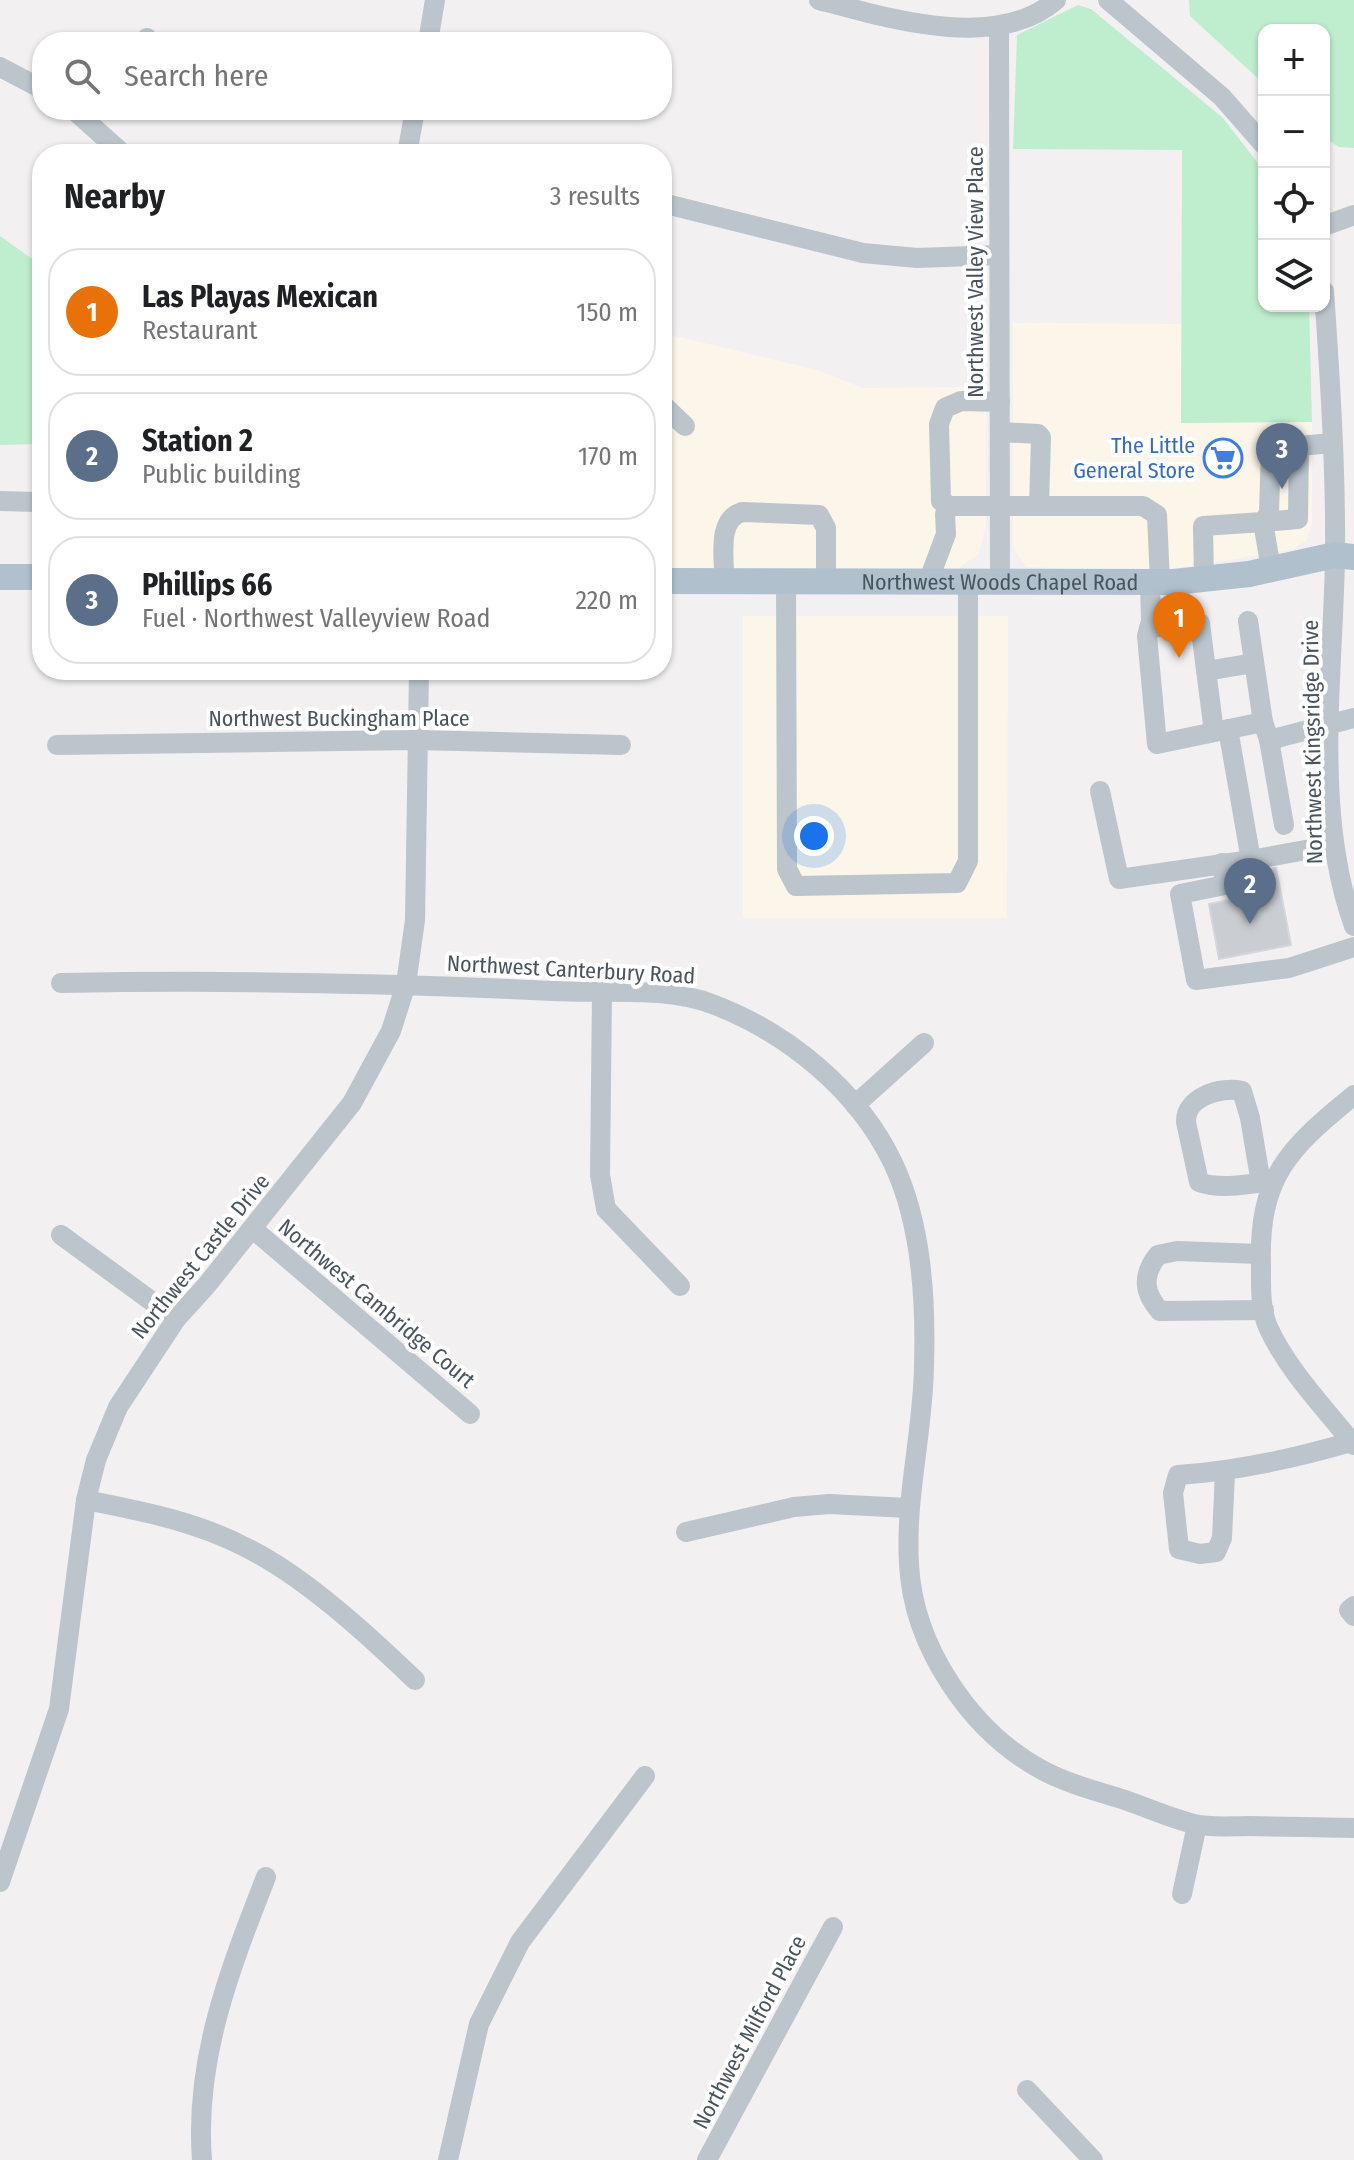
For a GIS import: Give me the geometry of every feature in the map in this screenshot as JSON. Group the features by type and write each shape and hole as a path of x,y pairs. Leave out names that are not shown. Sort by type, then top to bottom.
{"main road":[{"name":"Northwest Woods Chapel Road","path":"672,581 1204,580 1271,569 1348,551"},
{"path":"0,577 32,577"}],"street":[{"path":"430,32 435,0"},
{"path":"819,0 892,20 999,27 1023,19 1056,0"},
{"path":"1108,0 1222,97 1258,138"},
{"name":"Northwest Valley View Place","path":"999,27 1000,582"},
{"path":"0,67 32,84"},
{"path":"86,120 112,144"},
{"path":"409,144 413,120"},
{"path":"672,205 863,253 917,258 999,255"},
{"path":"1330,224 1354,215"},
{"name":"Northwest Kingsridge Drive","path":"1325,312 1332,443 1348,551 1330,727 1341,856 1354,926"},
{"path":"1000,402 956,402 942,414 940,498 943,503 950,506 1143,506 1157,515 1155,582 1149,628 1157,744 1221,731 1330,727 1354,718"},
{"path":"672,414 685,426"},
{"path":"1000,432 1038,434 1041,437 1039,506"},
{"path":"1271,569 1263,522 1269,513 1271,446 1332,443"},
{"path":"1204,580 1203,526 1298,519 1299,446"},
{"path":"0,501 32,502"},
{"path":"928,582 946,534 945,514 950,506"},
{"path":"724,581 728,519 742,512 814,512 826,528 826,581"},
{"path":"786,581 787,869 796,886 957,883 964,873 968,861 968,582"},
{"path":"1248,621 1284,825"},
{"path":"1149,628 1200,623 1206,671 1251,860"},
{"path":"1206,671 1254,663"},
{"name":"Northwest Castle Drive","path":"0,1882 59,1709 86,1500 96,1460 118,1407 176,1319 253,1229 352,1103 391,1031 406,984 415,920 419,680"},
{"name":"Northwest Buckingham Place","path":"57,745 417,740 621,745"},
{"path":"1100,791 1119,879 1222,863 1341,856"},
{"path":"1222,863 1225,885 1180,894 1196,980 1289,968 1354,947"},
{"name":"Northwest Canterbury Road","path":"61,983 406,984 645,994 705,1001 734,1012 803,1054 855,1105 892,1162 924,1285 923,1398 908,1508 909,1569 923,1629 941,1670 969,1708 1001,1740 1041,1770 1197,1825 1354,1828"},
{"path":"602,994 600,1175 606,1209 680,1286"},
{"path":"855,1105 924,1043"},
{"path":"1225,1472 1247,1464 1278,1462 1353,1443 1289,1365 1267,1325 1260,1254 1266,1182 1242,1091 1230,1088 1193,1102 1185,1112 1199,1182 1210,1187 1266,1182 1307,1133 1354,1095"},
{"name":"Northwest Cambridge Court","path":"253,1229 470,1414"},
{"path":"61,1235 176,1319"},
{"path":"1260,1254 1177,1251 1158,1255 1146,1279 1147,1296 1160,1311 1264,1310"},
{"path":"86,1500 159,1514 246,1547 300,1583 415,1680"},
{"path":"686,1532 794,1507 829,1504 908,1508"},
{"path":"1354,1606 1349,1610 1354,1616"},
{"path":"448,2160 479,2024 520,1942 645,1776"},
{"path":"1182,1894 1197,1825"},
{"path":"202,2160 201,2088 207,2054 236,1957 266,1877"},
{"name":"Northwest Milford Place","path":"707,2160 833,1927"},
{"path":"1027,2090 1093,2160"}],"shaded area":[{"path":"1013,323 1181,324 1182,423 1312,422 1312,525 1306,541 1291,550 1178,568 1138,571 1027,567 1015,552 1013,544"},
{"path":"672,335 817,370 863,388 986,387 986,524 979,554 957,569 672,574"},
{"path":"743,616 1008,616 1007,918 743,918"}],"green space":[{"path":"1189,0 1354,0 1354,148 1339,147 1330,141 1330,24 1258,24 1258,78 1190,16"},
{"path":"1078,5 1091,9 1223,118 1258,163 1258,312 1309,312 1312,422 1181,423 1182,150 1013,149 1017,35"},
{"path":"0,236 32,259 32,444 0,445"}],"building":[{"path":"1276,868 1291,945 1219,959 1209,904 1259,894 1255,872"}],"place":[{"name":"The Little General Store","path":"1223,458"},
{"name":"Phillips 66","path":"1282,489"},
{"name":"Las Playas Mexican","path":"1179,658"},
{"name":"Station 2","path":"1250,924"}]}
